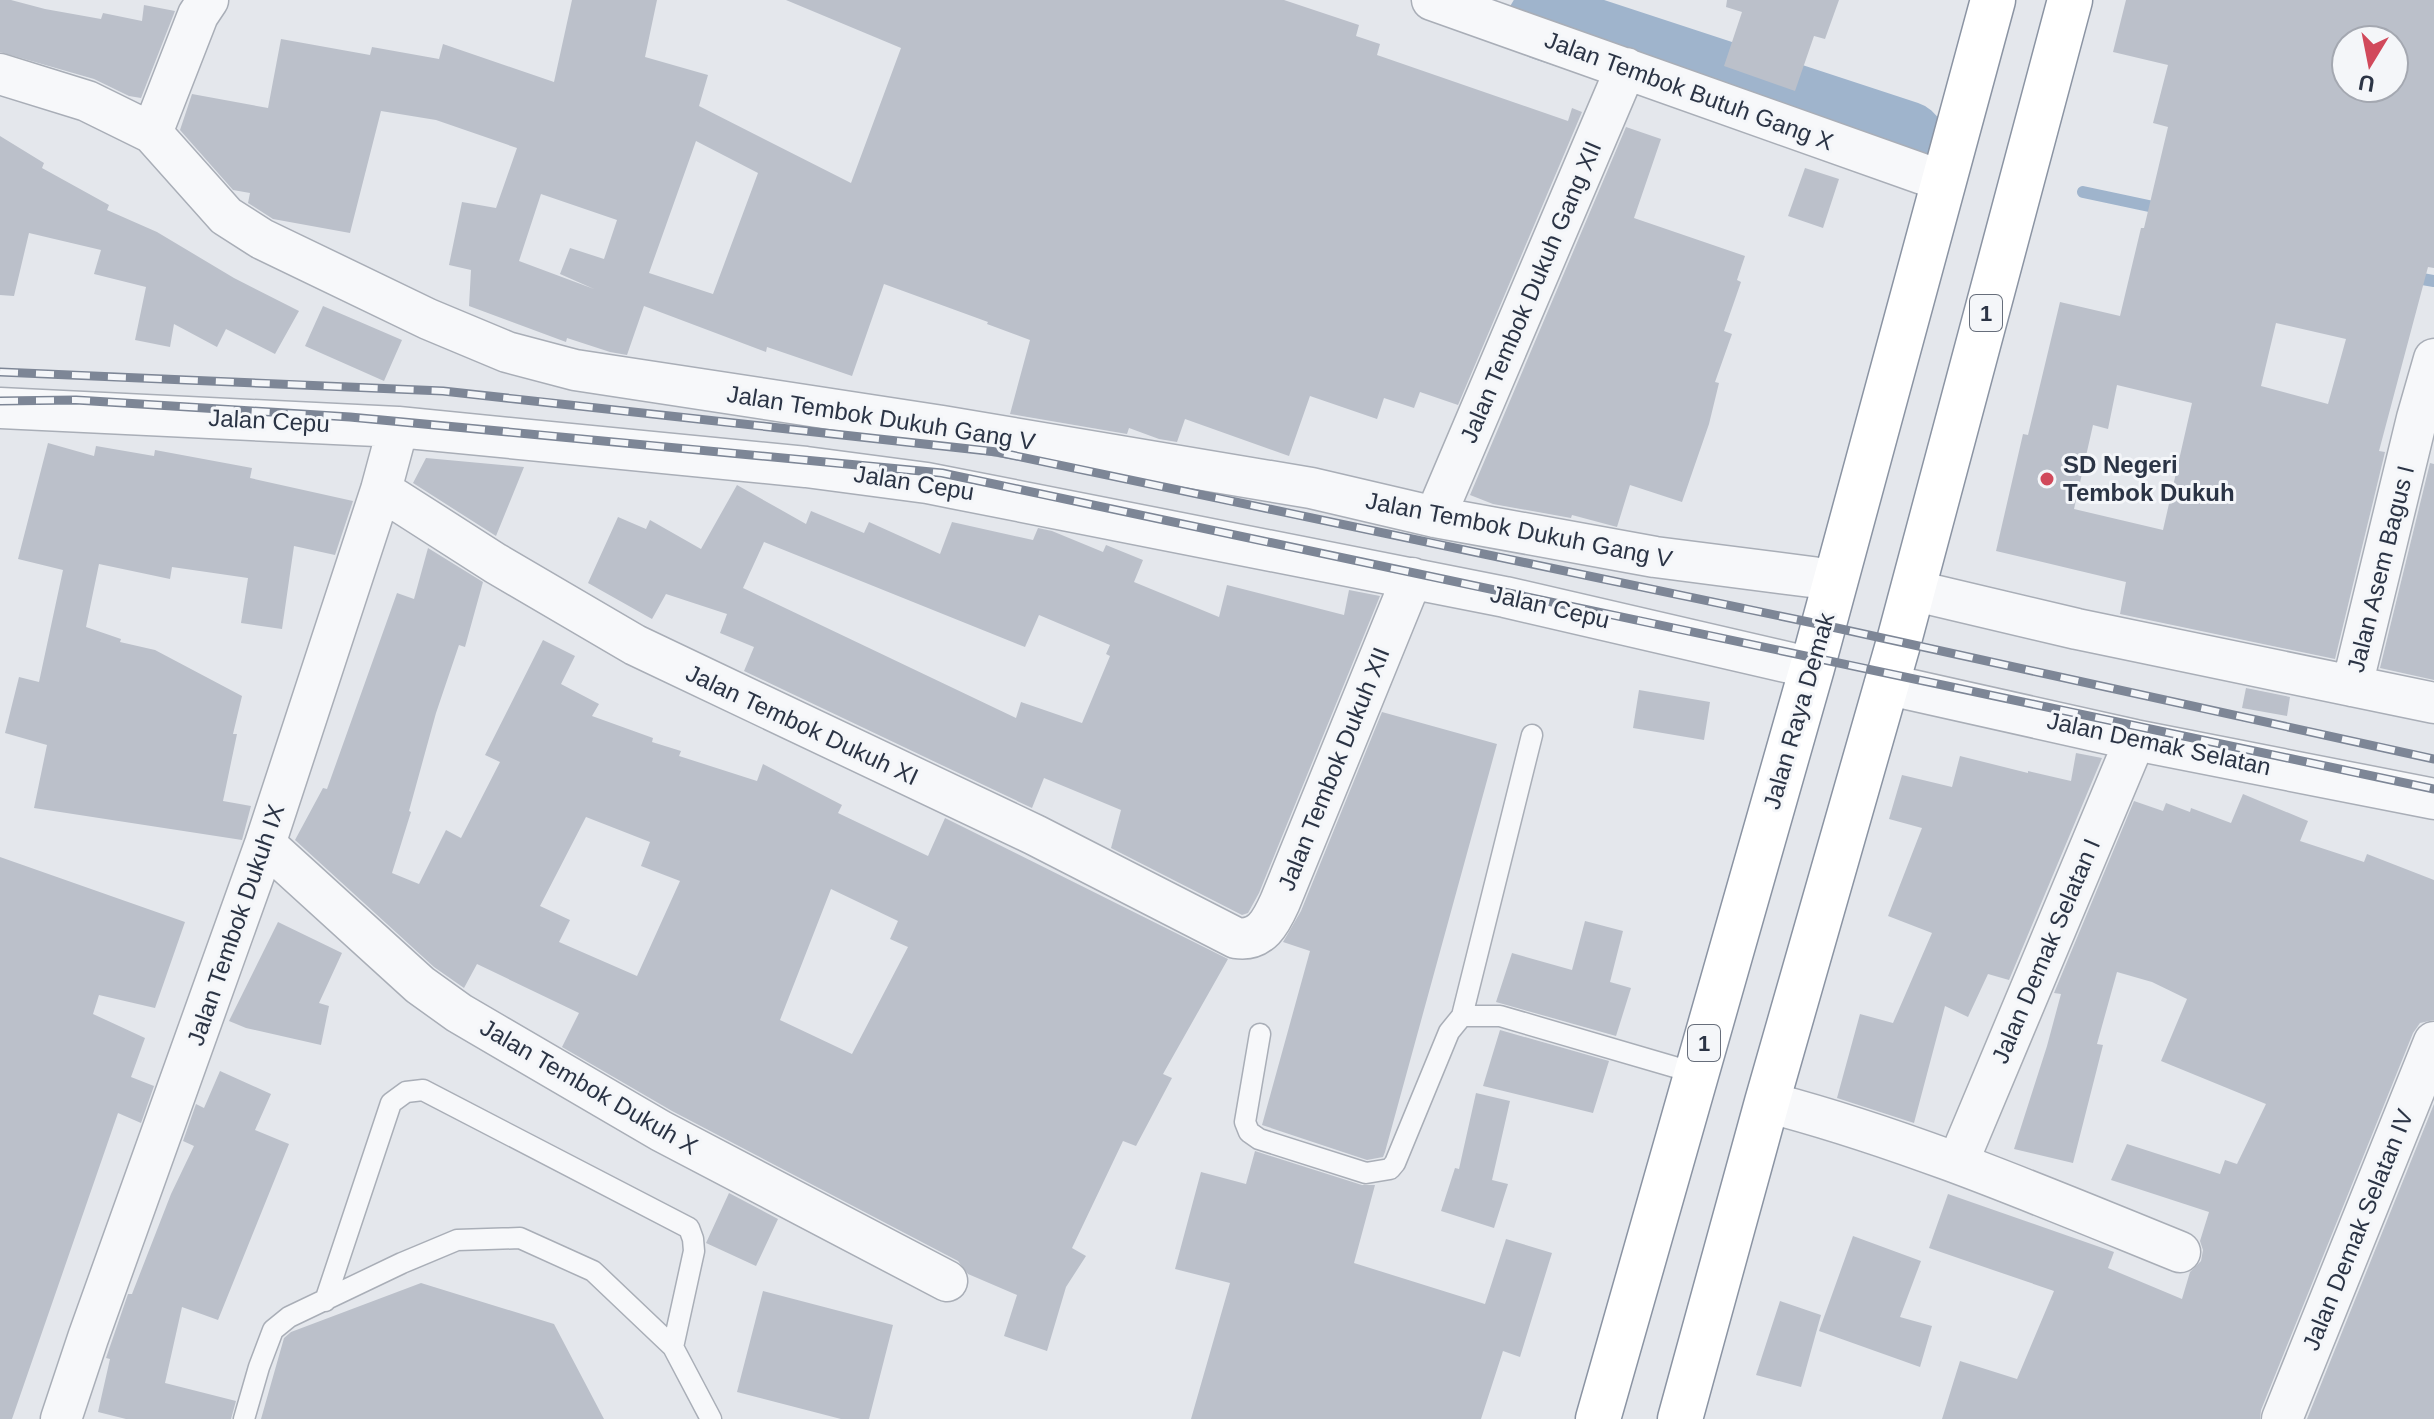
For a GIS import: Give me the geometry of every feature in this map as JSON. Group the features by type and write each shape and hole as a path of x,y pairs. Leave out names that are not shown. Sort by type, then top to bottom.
{"highway":[{"name":"Jalan Raya Demak","path":"1598,1419 1812,668 1993,0"},
{"name":"1","path":"1680,1419 1912,590 2070,0"}],"street":[{"path":"152,133 198,15 208,0"},
{"name":"Jalan Tembok Butuh Gang X","path":"1432,0 1945,182"},
{"name":"Jalan Tembok Dukuh Gang XII","path":"1435,517 1626,68"},
{"name":"Jalan Tembok Dukuh Gang V","path":"0,74 87,101 152,133 226,216 262,239 428,319 507,352 575,370 942,426 1311,488 1435,517 1655,557 1835,580"},
{"name":"Jalan Asem Bagus I","path":"2352,686 2425,420 2434,359"},
{"name":"Jalan Cepu","path":"0,408 398,427 806,467 927,483 1505,597 1812,668"},
{"name":"Jalan Tembok Dukuh IX","path":"61,1419 265,844 381,490 398,427"},
{"name":"Jalan Tembok Dukuh XI","path":"381,490 495,563 635,645 1035,835 1236,938"},
{"name":"Jalan Tembok Dukuh XII","path":"1236,938 1244,940 1258,935 1271,921 1412,578"},
{"path":"1912,590 2077,629 2434,703"},
{"name":"Jalan Demak Selatan","path":"1885,684 2135,740 2434,799"},
{"name":"Jalan Demak Selatan I","path":"1958,1162 2135,740"},
{"name":"Jalan Tembok Dukuh X","path":"265,844 411,977 459,1013 661,1131 947,1281"},
{"name":"Jalan Demak Selatan IV","path":"2282,1419 2434,1042"},
{"path":"1767,1102 1826,1117 1958,1162 2180,1252"}],"lane":[{"path":"1260,1034 1245,1122 1249,1132 1259,1139 1366,1173 1390,1169 1449,1032 1462,1016 1532,735"},
{"path":"1462,1016 1500,1016 1695,1073"},
{"path":"325,1301 391,1103 406,1092 423,1090 689,1228 694,1251 673,1347"},
{"path":"244,1419 273,1330 289,1317 457,1240 520,1238 593,1271 673,1347 711,1419"}],"building":[{"path":"0,0 101,19 103,13 142,21 144,5 175,11 141,98 129,96 94,79 0,52"},
{"path":"572,0 657,0 645,57 708,75 699,106 851,183 901,48 786,0 1284,0 1359,25 1356,36 1380,44 1377,55 1568,121 1572,108 1582,112 1458,405 1420,392 1414,408 1384,398 1377,419 1310,396 1289,456 1185,419 1177,442 1129,428 1127,434 1010,414 1030,340 884,284 852,376 767,347 766,352 644,306 627,355 567,338 566,342 469,306 471,270 449,265 462,202 496,208 517,148 436,120 381,111 350,233 273,219 248,203 250,193 233,190 180,130 192,94 268,108 281,39 370,55 372,47 439,59 443,44 554,82","holes":["696,141 758,173 713,294 649,273","541,194 617,220 604,259 570,248 560,274 594,289 519,261"]},
{"path":"1727,0 1839,0 1825,39 1814,36 1795,91 1724,66 1742,12 1726,7"},
{"path":"2126,0 2434,0 2434,268 2428,267 2379,451 2385,452 2335,659 2120,614 2126,582 1996,551 2023,434 2028,435 2060,302 2120,316 2168,127 2153,123 2168,65 2113,52","holes":["2276,323 2346,339 2328,404 2261,386","2117,385 2192,403 2163,530 2074,509 2093,425 2108,429"]},
{"path":"1626,127 1661,139 1634,218 1745,256 1737,280 1741,282 1724,331 1732,334 1715,382 1719,383 1709,424 1682,502 1630,485 1617,527 1572,515 1571,518 1493,504 1470,495"},
{"path":"0,136 44,163 42,168 109,205 107,210 157,232 234,278 299,311 275,354 226,329 217,347 174,324 170,347 135,340 146,287 94,274 101,250 29,233 14,296 0,295"},
{"path":"1805,168 1839,179 1823,228 1788,216"},
{"path":"323,306 402,340 384,381 305,346"},
{"path":"48,443 94,456 96,446 154,456 155,450 252,468 250,478 353,501 335,555 294,546 282,629 241,623 248,578 172,567 170,579 99,564 86,627 121,639 120,642 155,650 242,696 223,801 251,806 242,840 34,808 47,745 5,733 19,677 39,682 63,570 18,559"},
{"path":"426,458 524,467 496,536 413,483"},
{"path":"2430,463 2434,464 2434,680 2380,668"},
{"path":"737,485 806,524 811,511 864,533 869,522 940,554 952,522 1033,540 1038,528 1103,552 1106,545 1143,560 1134,582 1219,617 1227,585 1344,615 1349,590 1380,596 1259,893 1248,913 1242,915 1111,848 1121,810 1044,778 1032,808 744,671 754,647 720,633 727,614 666,594 652,619 588,583 618,517 646,529 650,520 701,549","holes":["764,542 1025,647 1039,615 1110,645 1106,654 1110,656 1082,723 1021,702 1016,718 743,588"]},
{"path":"428,548 483,582 465,647 459,645 436,713 392,873 419,884 446,830 461,838 500,762 485,755 543,640 575,656 561,684 599,704 592,716 653,738 652,742 681,751 679,756 757,781 763,764 842,805 838,813 928,856 945,818 1228,959 1163,1074 1172,1078 1136,1146 1123,1141 1072,1248 1086,1256 1066,1287 1047,1351 1004,1336 1017,1295 968,1274 958,1261 672,1111 562,1047 579,1013 477,964 464,988 434,967 295,840 323,788 327,789 397,593 414,599","holes":["586,817 650,842 641,866 680,881 637,976 559,942 570,920 540,906","831,889 898,921 890,939 908,947 852,1054 780,1020"]},
{"path":"2246,688 2290,697 2287,716 2242,708"},
{"path":"1639,690 1710,702 1704,740 1633,728"},
{"path":"1382,712 1497,744 1385,1152 1383,1157 1367,1160 1262,1125 1310,951 1283,942 1301,911"},
{"path":"2076,753 2102,758 2009,980 1988,974 1968,1017 1945,1006 1914,1123 1837,1098 1860,1014 1893,1023 1932,933 1888,916 1922,828 1889,819 1902,775 1952,787 1960,756 2071,781"},
{"path":"2243,794 2308,821 2300,841 2364,862 2367,854 2434,880 2434,1020 2420,1023 2413,1033 2260,1419 1942,1419 1960,1361 2017,1379 2054,1291 1929,1248 1948,1194 2114,1252 2108,1268 2182,1299 2190,1272 2201,1261 2203,1250 2200,1241 2209,1212 2111,1180 2127,1144 2220,1174 2225,1160 2237,1164 2266,1104 2161,1061 2187,999 2152,982 2117,972 2097,1044 2103,1045 2073,1163 2014,1149 2061,994 2054,993 2134,801 2163,811 2166,803 2190,812 2191,808 2231,823"},
{"path":"0,857 185,922 155,1008 99,995 93,1014 145,1038 131,1077 154,1086 141,1123 118,1113 12,1419 0,1419"},
{"path":"1585,921 1623,931 1610,982 1631,988 1616,1036 1496,1002 1512,953 1572,970"},
{"path":"278,922 342,953 319,1003 329,1006 321,1045 246,1028 229,1021"},
{"path":"1500,1030 1609,1061 1593,1113 1483,1086"},
{"path":"220,1071 271,1094 255,1130 289,1144 218,1320 182,1307 165,1383 236,1401 231,1419 126,1419 98,1412 110,1359 106,1358 128,1294 132,1294 171,1194 194,1146 183,1141 196,1104 204,1108"},
{"path":"1476,1093 1510,1101 1492,1180 1508,1184 1494,1228 1441,1211 1455,1168 1459,1169"},
{"path":"2434,1104 2434,1419 2307,1419"},
{"path":"1255,1151 1362,1185 1375,1185 1354,1263 1485,1304 1506,1239 1552,1253 1520,1357 1503,1351 1481,1419 1191,1419 1230,1283 1175,1269 1201,1172 1246,1184"},
{"path":"729,1193 778,1219 756,1266 706,1243"},
{"path":"1853,1236 1921,1261 1900,1317 1932,1326 1920,1367 1819,1331"},
{"path":"421,1283 554,1324 604,1419 261,1419 284,1338 291,1332"},
{"path":"763,1291 893,1325 869,1419 841,1419 737,1392"},
{"path":"1780,1301 1821,1315 1801,1387 1756,1375"}],"waterway":[{"path":"1546,22 1906,140"},
{"path":"2083,192 2163,209"},
{"path":"2411,277 2434,281"}],"railway":[{"path":"0,372 443,391 997,452 1823,625 2434,759"},
{"path":"0,401 76,400 350,417 942,473 2434,789"}],"place":[{"name":"SD Negeri Tembok Dukuh","path":"2047,479"}]}
